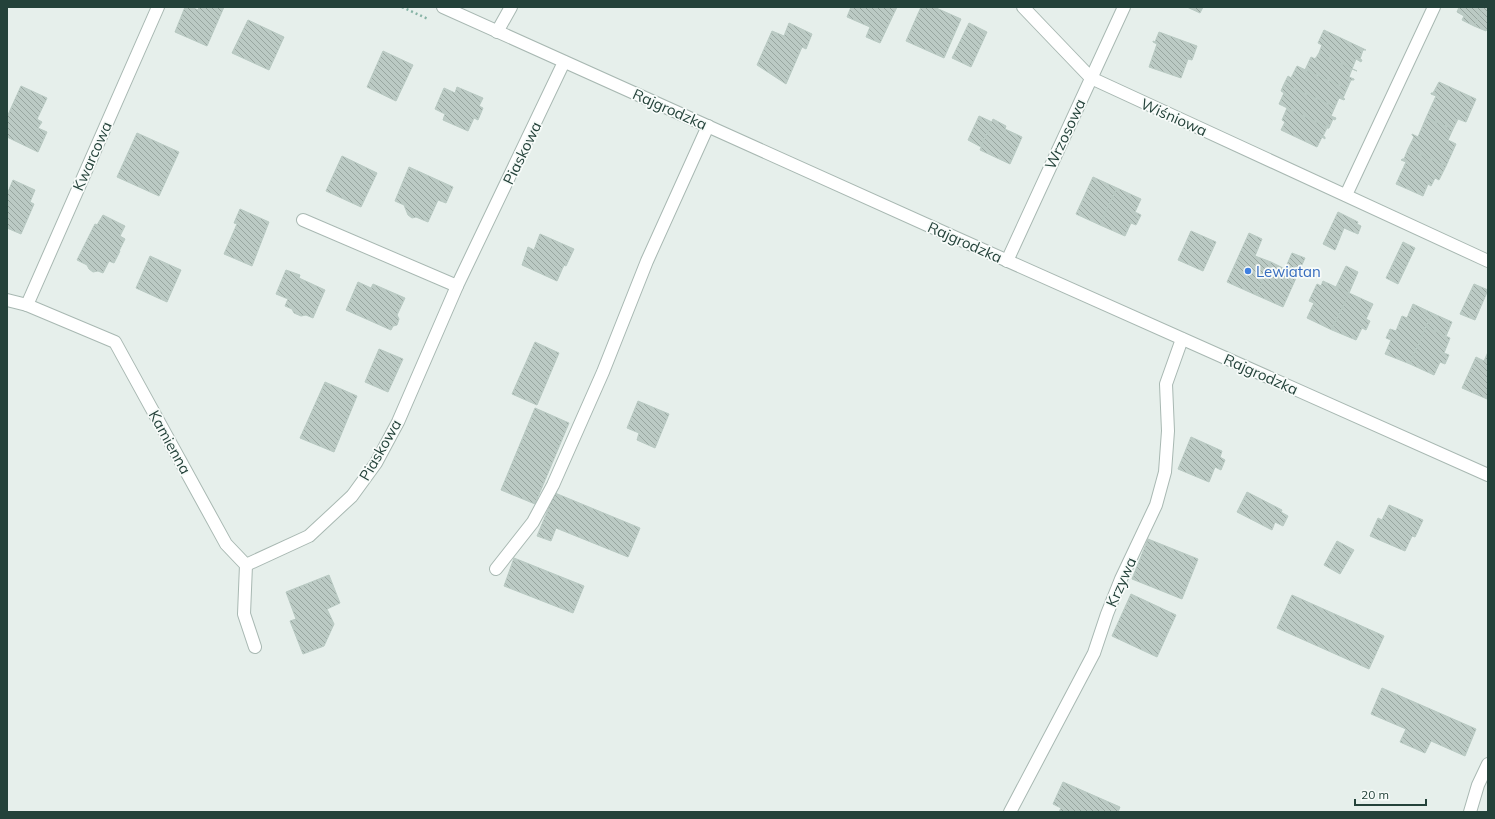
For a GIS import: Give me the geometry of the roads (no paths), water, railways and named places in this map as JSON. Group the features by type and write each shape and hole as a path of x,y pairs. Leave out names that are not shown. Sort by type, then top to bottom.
{"street":[{"name":"Kwarcowa","path":"27,305 158,7"},
{"name":"Rajgrodzka","path":"443,7 1007,261 1488,475"},
{"path":"497,32 511,7"},
{"name":"Wiśniowa","path":"1023,7 1091,78 1488,260"},
{"name":"Wrzosowa","path":"1007,261 1124,7"},
{"path":"1346,195 1434,7"},
{"name":"Piaskowa","path":"246,565 309,536 352,496 376,463 398,422 457,286 564,62"},
{"path":"496,569 533,522 553,485 603,372 647,261 708,126"},
{"path":"303,220 457,286"},
{"name":"Kamienna","path":"7,300 27,305 115,342 226,544 246,565"},
{"name":"Krzywa","path":"1010,812 1094,653 1121,579 1156,505 1165,472 1168,431 1166,384 1182,339"},
{"path":"246,565 244,614 255,647"},
{"path":"1470,812 1478,785 1488,764"}],"place":[{"name":"Lewiatan","path":"1248,271"}]}
